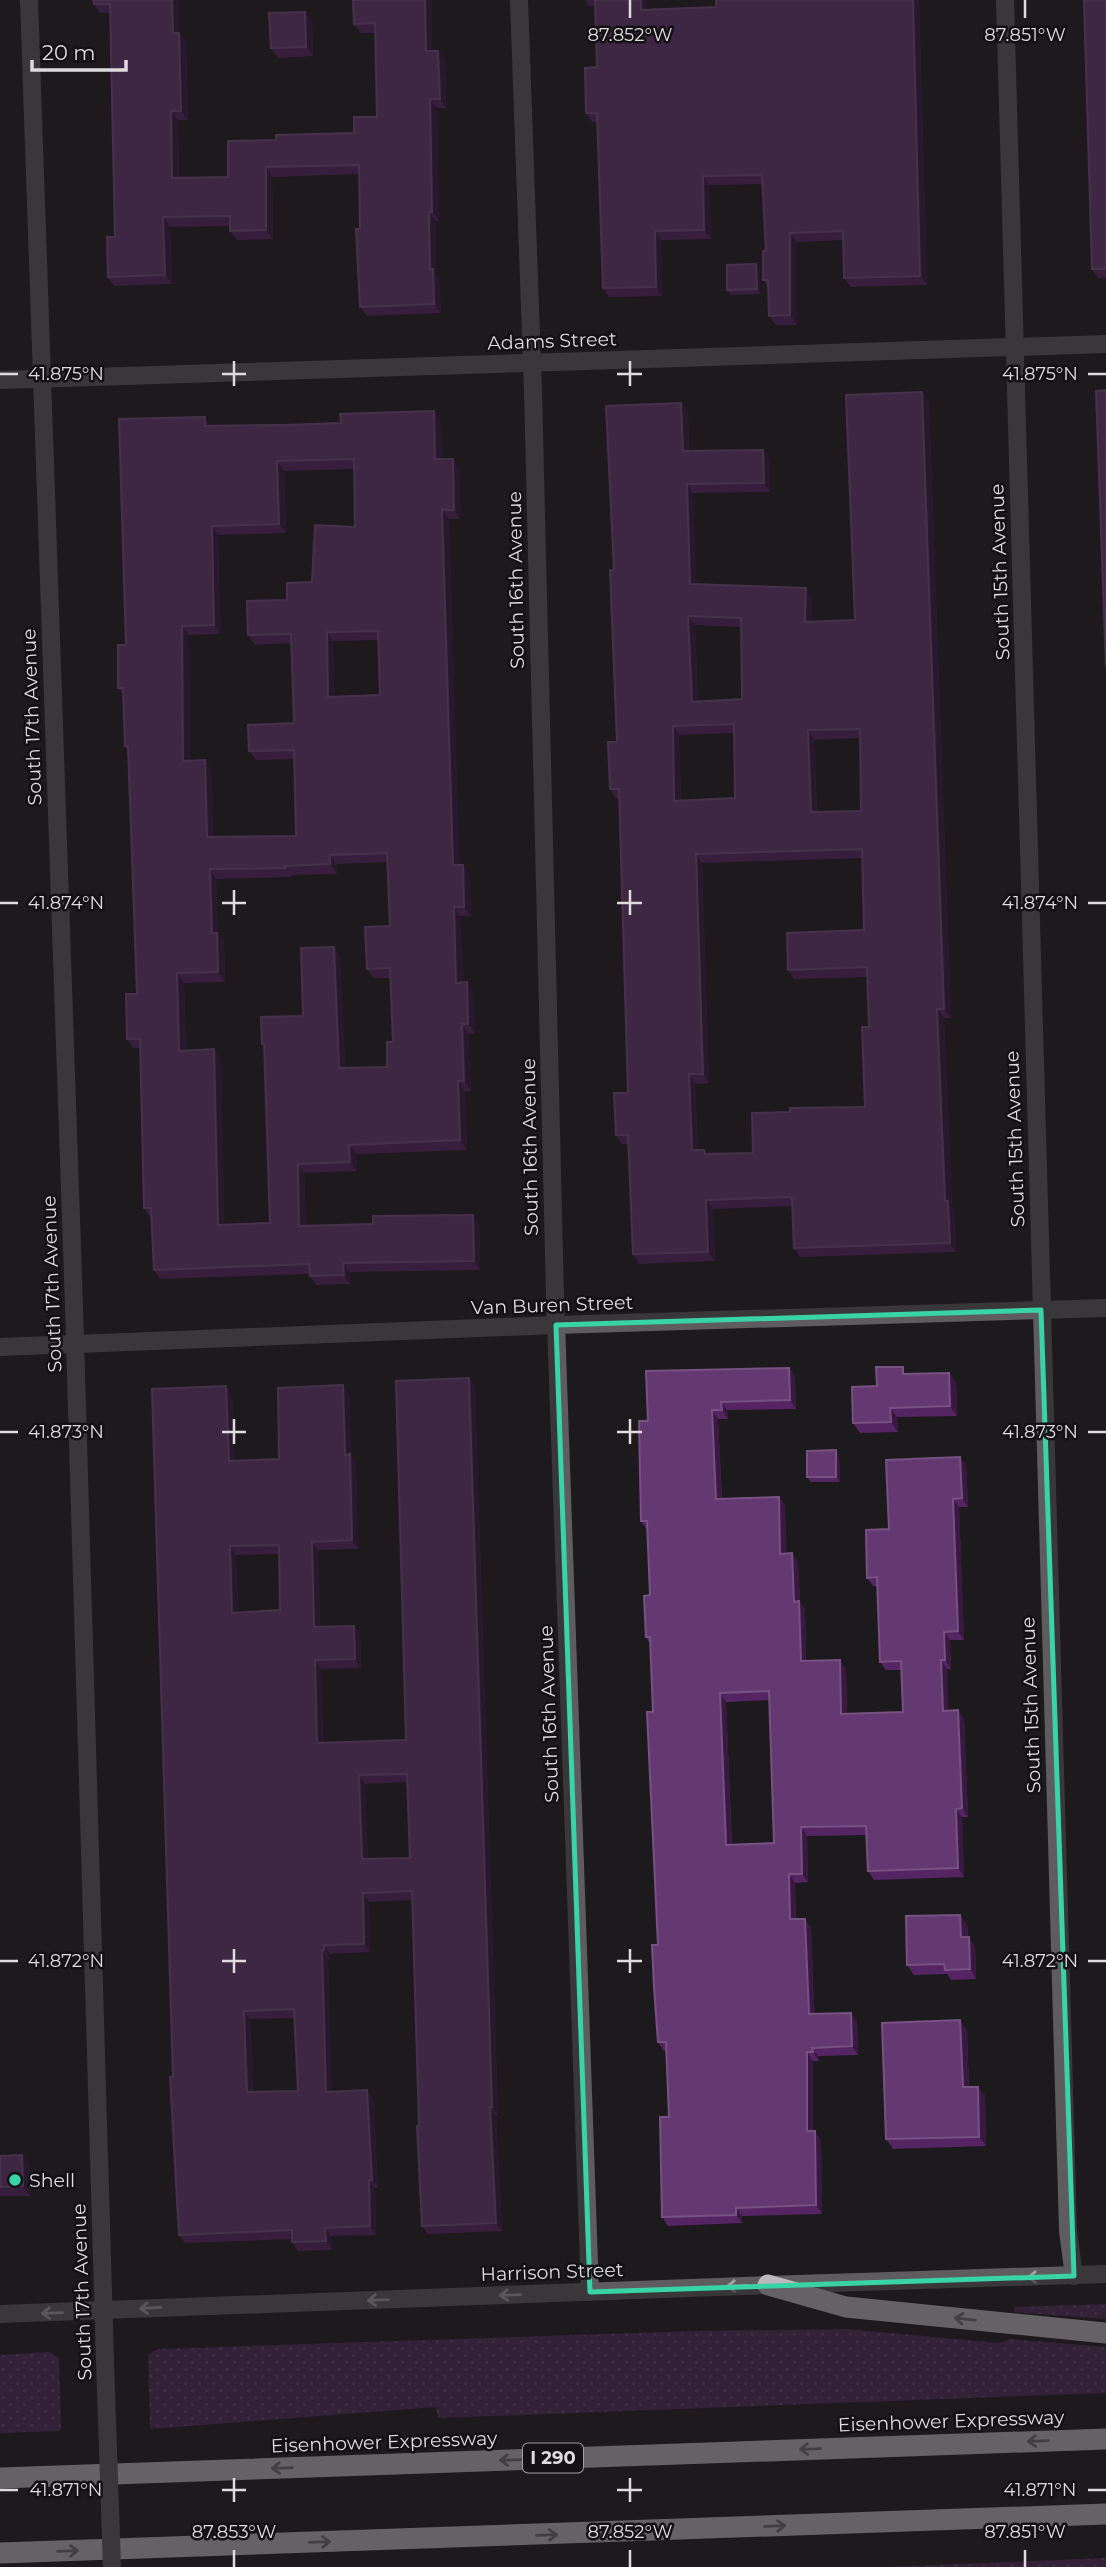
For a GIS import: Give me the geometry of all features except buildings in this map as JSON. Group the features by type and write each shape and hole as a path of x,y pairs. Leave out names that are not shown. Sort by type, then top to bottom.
{"highway":[{"path":"768,2284 846,2307 1106,2333"},
{"name":"Eisenhower Expressway","path":"0,2478 1106,2439"},
{"path":"0,2553 1106,2514"}],"street":[{"name":"South 17th Avenue","path":"29,0 75,1345 112,2567"},
{"name":"South 16th Avenue","path":"519,0 532,363 556,1325 590,2292"},
{"name":"South 15th Avenue","path":"1005,0 1068,2231 1074,2276"},
{"name":"Adams Street","path":"0,380 1106,344"},
{"name":"Van Buren Street","path":"0,1347 556,1325 1106,1308"},
{"name":"Harrison Street","path":"0,2314 768,2284 1106,2274"}],"highlighted area":[{"path":"1041,1310 1074,2276 590,2292 556,1325"}],"shaded area":[{"path":"1106,2304 1106,2319 1014,2312 1014,2307"},
{"path":"848,2329 999,2343 1010,2339 1106,2347 1106,2393 438,2418 436,2407 150,2429 148,2355 158,2349 696,2331"},
{"path":"50,2352 59,2358 61,2431 0,2433 0,2355"},
{"path":"1106,2558 1106,2567 885,2567"}],"place":[{"name":"Shell","path":"15,2180"}]}
